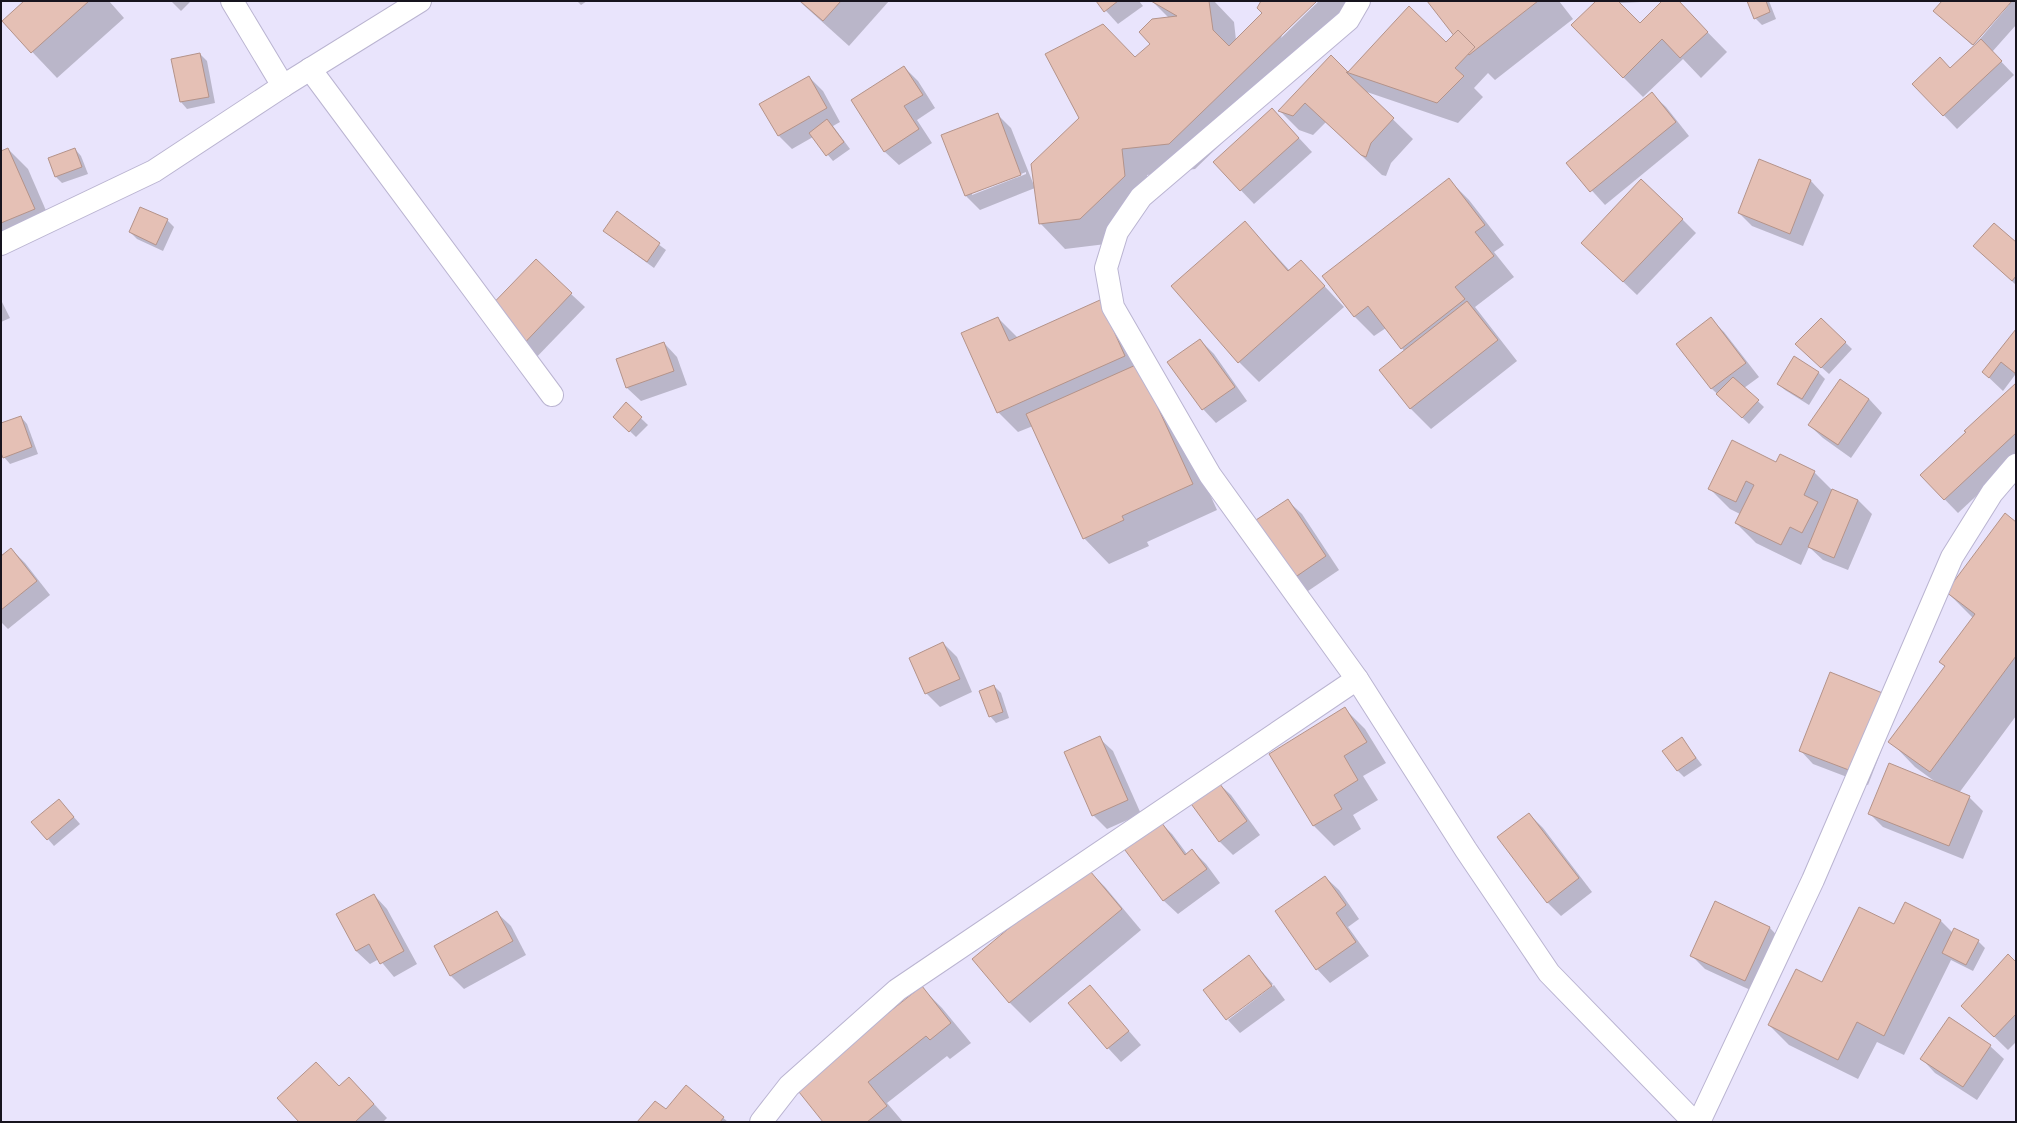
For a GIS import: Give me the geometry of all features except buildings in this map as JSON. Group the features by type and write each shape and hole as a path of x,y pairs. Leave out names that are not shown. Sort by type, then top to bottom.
{"street":[{"path":"232,1 283,86"},
{"path":"1,244 154,171 283,86 420,1"},
{"path":"1358,1 1348,20 1141,197 1117,232 1106,268 1113,307 1210,474 1357,679 1466,850 1549,974 1694,1122"},
{"path":"310,69 552,395"},
{"path":"1699,1122 1813,880 1952,557 1992,493 2016,465"},
{"path":"761,1122 789,1086 897,990 1357,679"}]}
